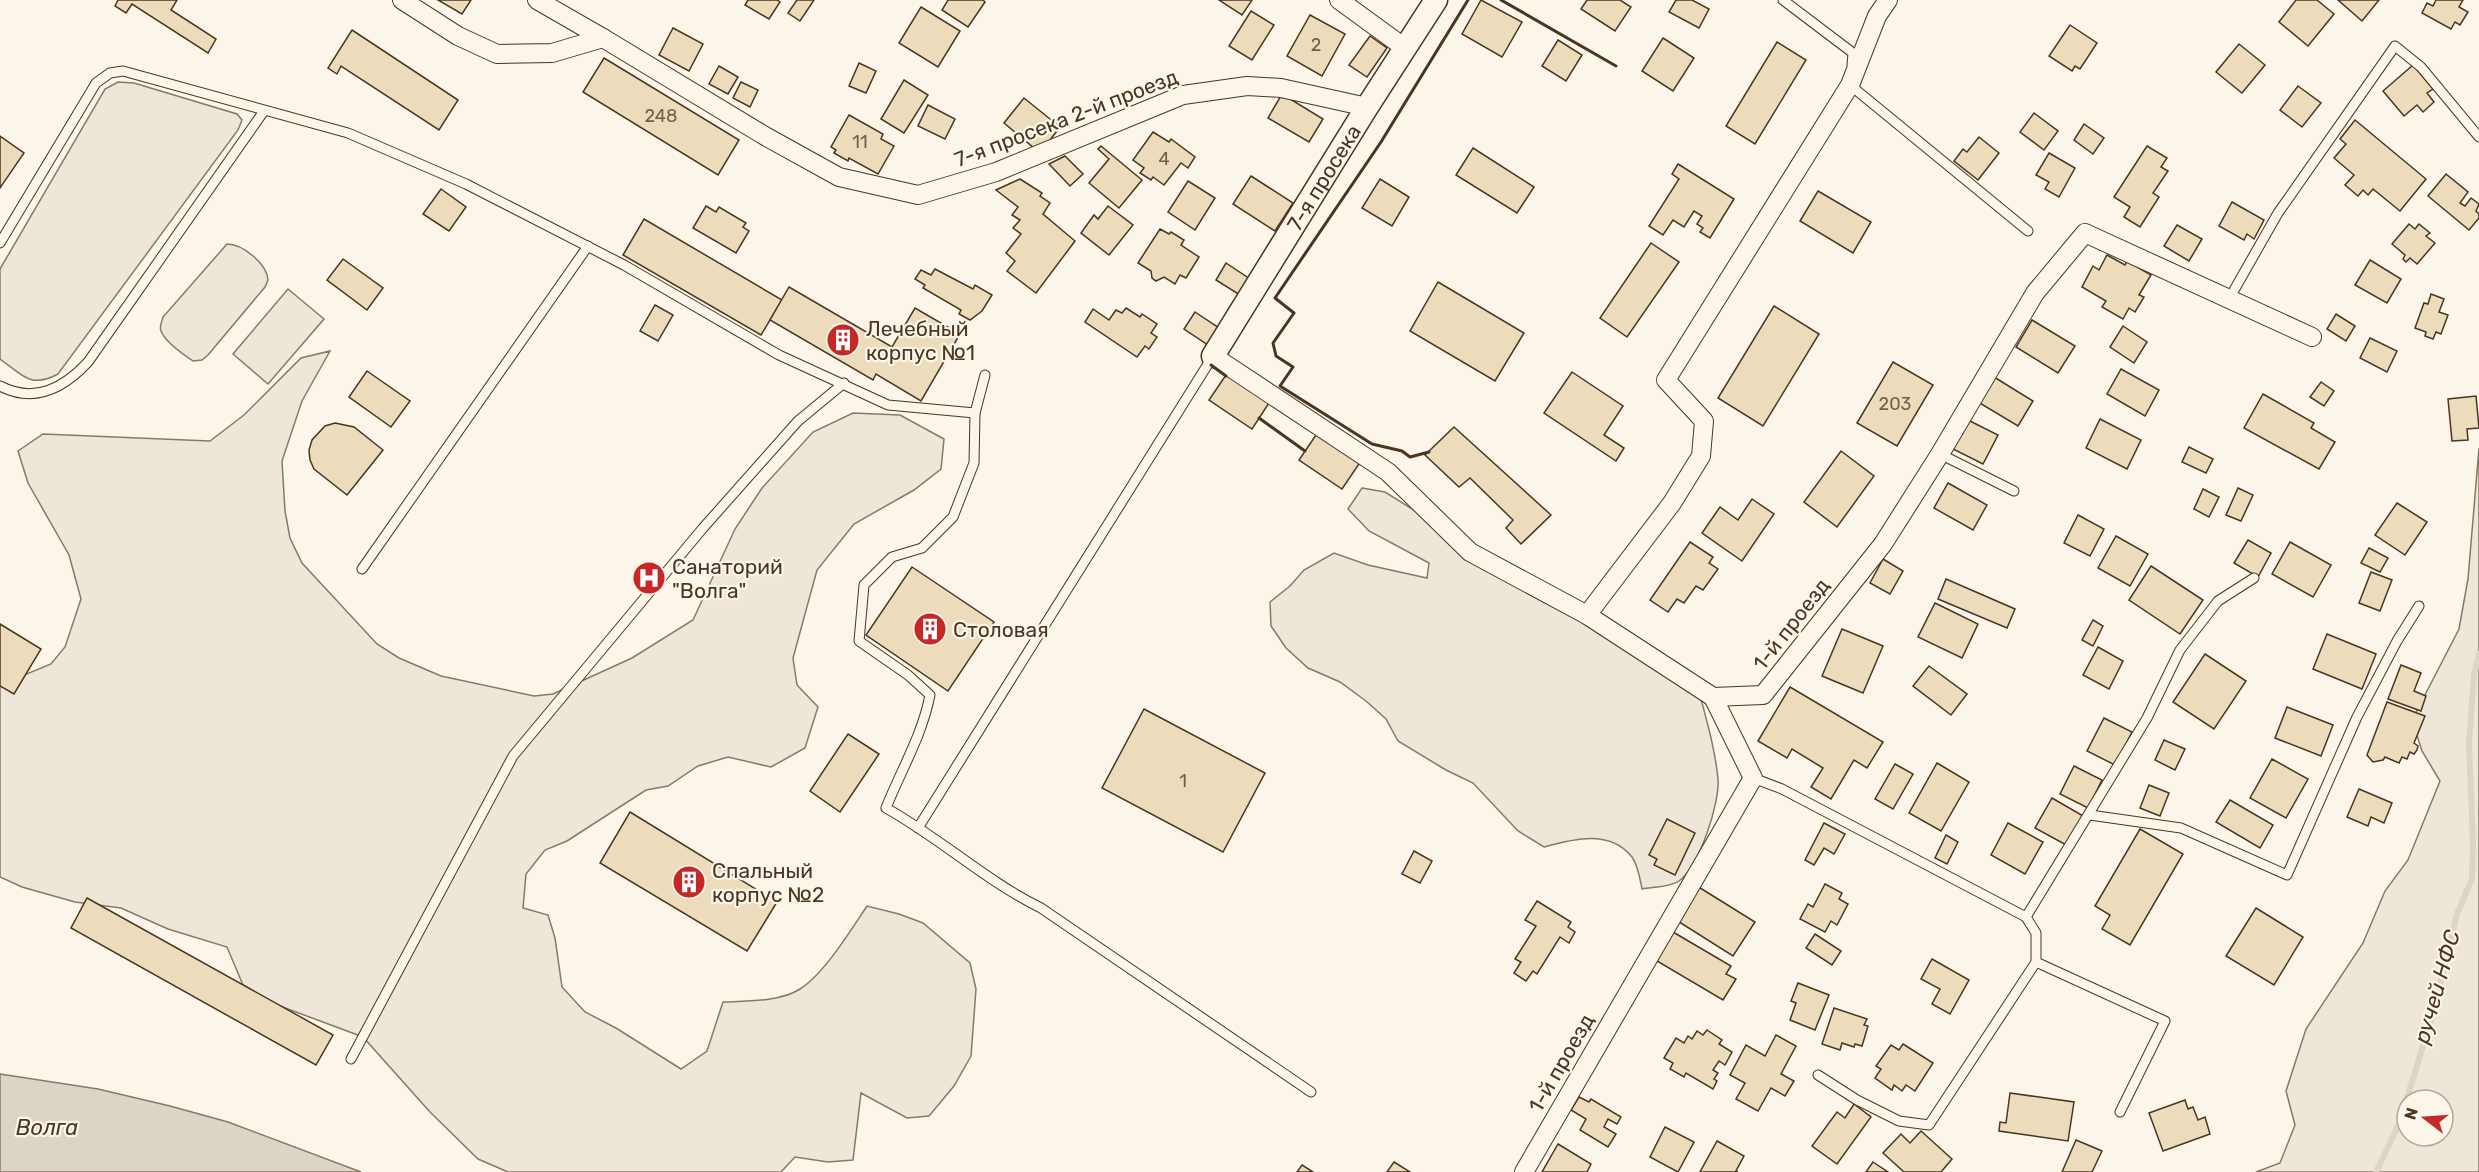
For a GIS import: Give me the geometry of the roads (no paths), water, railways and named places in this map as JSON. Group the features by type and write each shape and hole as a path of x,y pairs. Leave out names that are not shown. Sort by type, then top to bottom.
{"street":[{"path":"402,0 458,36 497,54 552,53 603,38"},
{"name":"7-я просека 2-й проезд","path":"537,0 765,136 839,177 918,195 996,172 1183,95 1247,86 1281,88 1367,107"},
{"path":"1339,0 1405,48"},
{"name":"7-я просека","path":"1213,356 1436,0"},
{"path":"1587,615 1672,502 1701,456 1704,421 1666,380 1850,86 1877,16 1888,0"},
{"name":"1-й проезд","path":"1713,697 1763,695 1883,543 1940,454 2035,293 2085,233 2229,299"},
{"path":"2229,299 2312,337"},
{"path":"1213,356 1388,471 1470,552 1587,615 1713,697 1753,778"},
{"name":"1-й проезд","path":"1524,1172 1753,778"}],"lane":[{"path":"1783,0 1853,53 1850,86 2028,231"},
{"path":"2229,299 2278,213 2395,46 2421,67 2479,137"},
{"path":"0,243 96,83 110,73 123,71 348,133 409,158 624,264 779,355 888,405 975,413"},
{"path":"0,386 9,391 30,394 52,390 72,379 88,362 264,111"},
{"path":"362,569 588,246"},
{"path":"918,828 1213,356"},
{"path":"985,375 975,413 974,463 953,518 922,548 892,557 864,585 859,642 908,675 930,695 925,719 886,808 1013,894 1041,908 1311,1092"},
{"path":"351,1059 513,756 719,510 798,421 843,383"},
{"path":"1940,454 2014,491"},
{"path":"2026,917 2091,815 2147,718 2180,650 2218,601 2254,578"},
{"path":"2091,815 2181,828 2287,875 2357,717 2397,641 2419,606"},
{"path":"1753,778 1782,789 2026,917 2036,933 2036,962 1929,1125 1899,1121 1857,1100 1818,1075"},
{"path":"2036,962 2165,1021 2120,1112"}],"water":[{"name":"Волга","path":"0,1074 98,1089 170,1106 228,1122 361,1172 0,1172"}],"waterway":[{"name":"ручей НФС","path":"2376,1172 2399,1124 2432,1017 2457,914 2472,879 2469,743 2474,675 2479,654"}],"place":[{"name":"Лечебный корпус №1","path":"843,340"},
{"name":"Санаторий \"Волга\"","path":"649,578"},
{"name":"Столовая","path":"930,629"},
{"name":"Спальный корпус №2","path":"689,882"}]}
